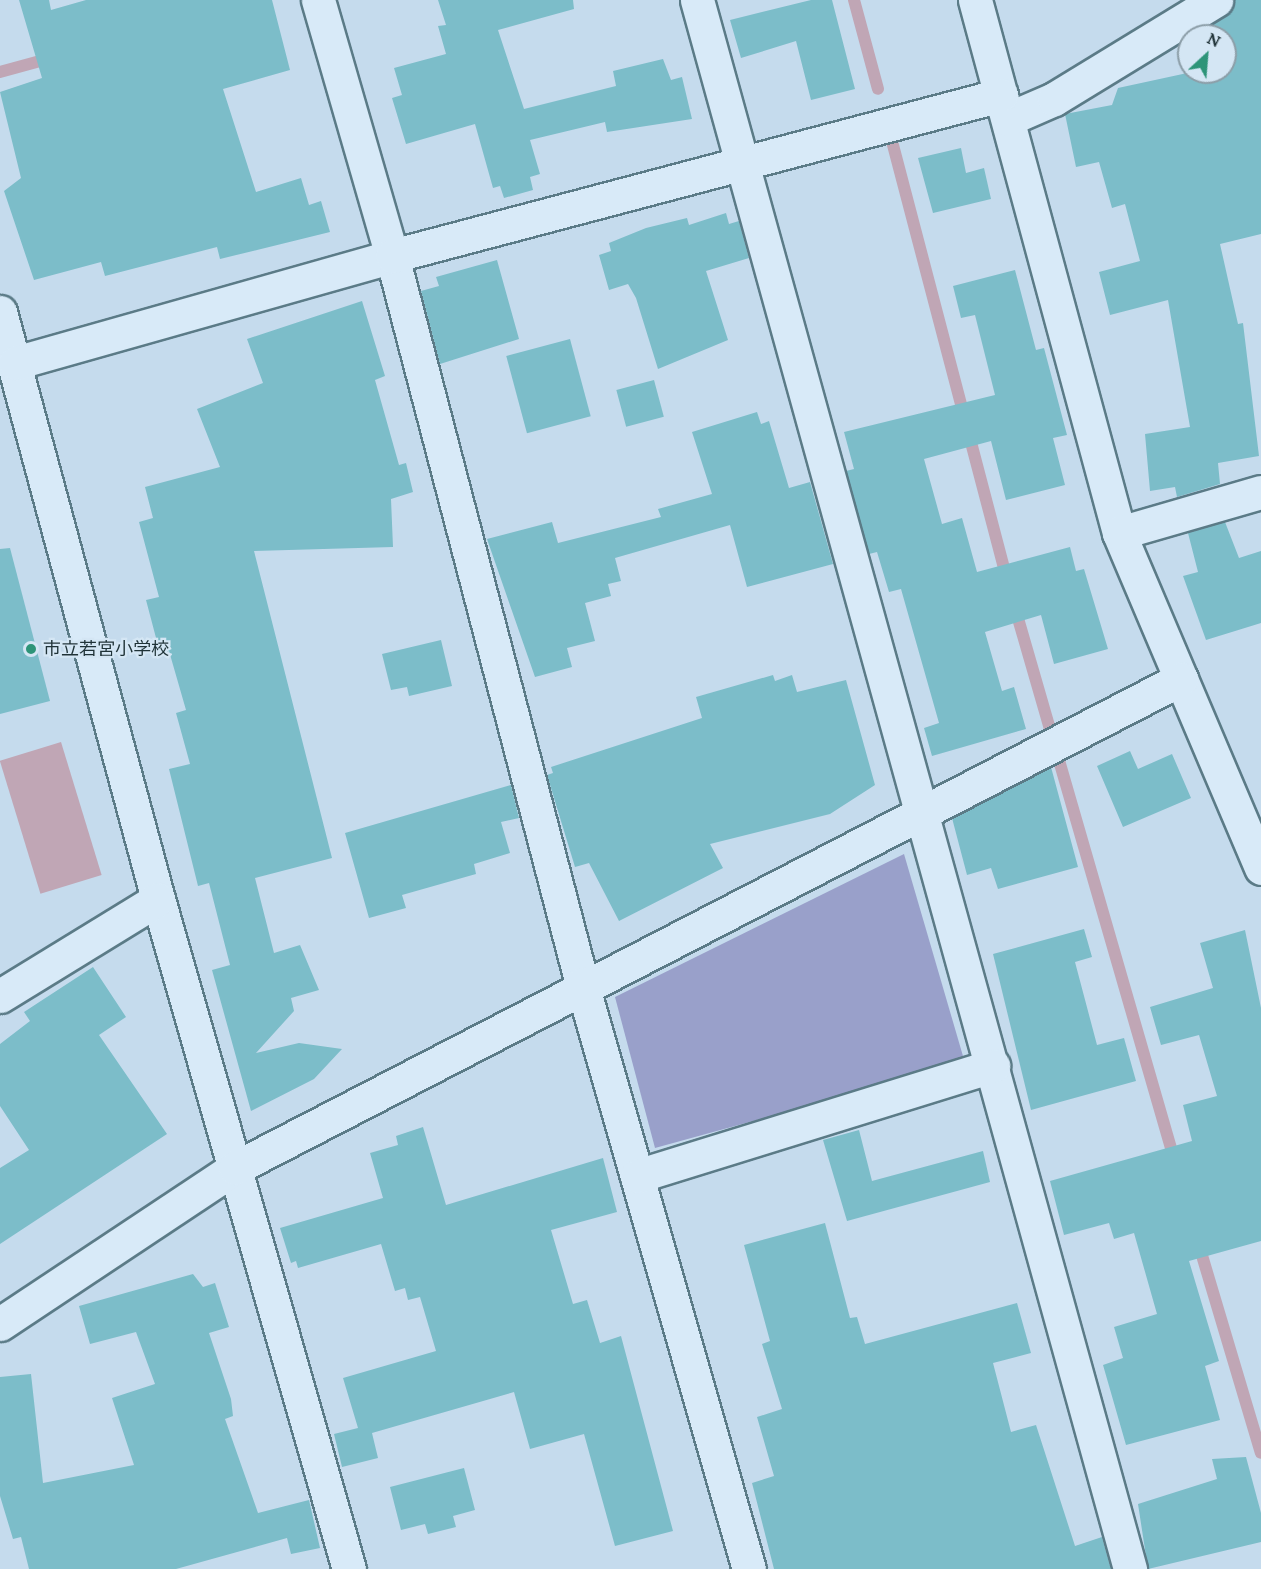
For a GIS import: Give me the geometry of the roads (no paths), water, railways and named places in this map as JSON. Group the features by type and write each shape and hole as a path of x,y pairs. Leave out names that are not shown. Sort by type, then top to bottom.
{"street":[{"path":"318,0 392,256 582,984 749,1569"},
{"path":"697,0 741,166 926,814 1130,1569"},
{"path":"975,0 1119,533 1261,868"},
{"path":"15,363 392,256 741,166 1005,107 1054,99 1216,0"},
{"path":"0,312 158,899 349,1569"},
{"path":"1119,533 1261,492"},
{"path":"0,1324 235,1168 582,984 926,814 1181,679"},
{"path":"0,996 158,899"},
{"path":"637,1176 993,1066"}],"waterway":[{"path":"854,0 878,89"},
{"path":"0,72 51,58"},
{"path":"893,145 1007,579"},
{"path":"1015,608 1175,1162"},
{"path":"1198,1242 1261,1453"}],"place":[{"name":"市立若宮小学校","path":"31,649"}]}
